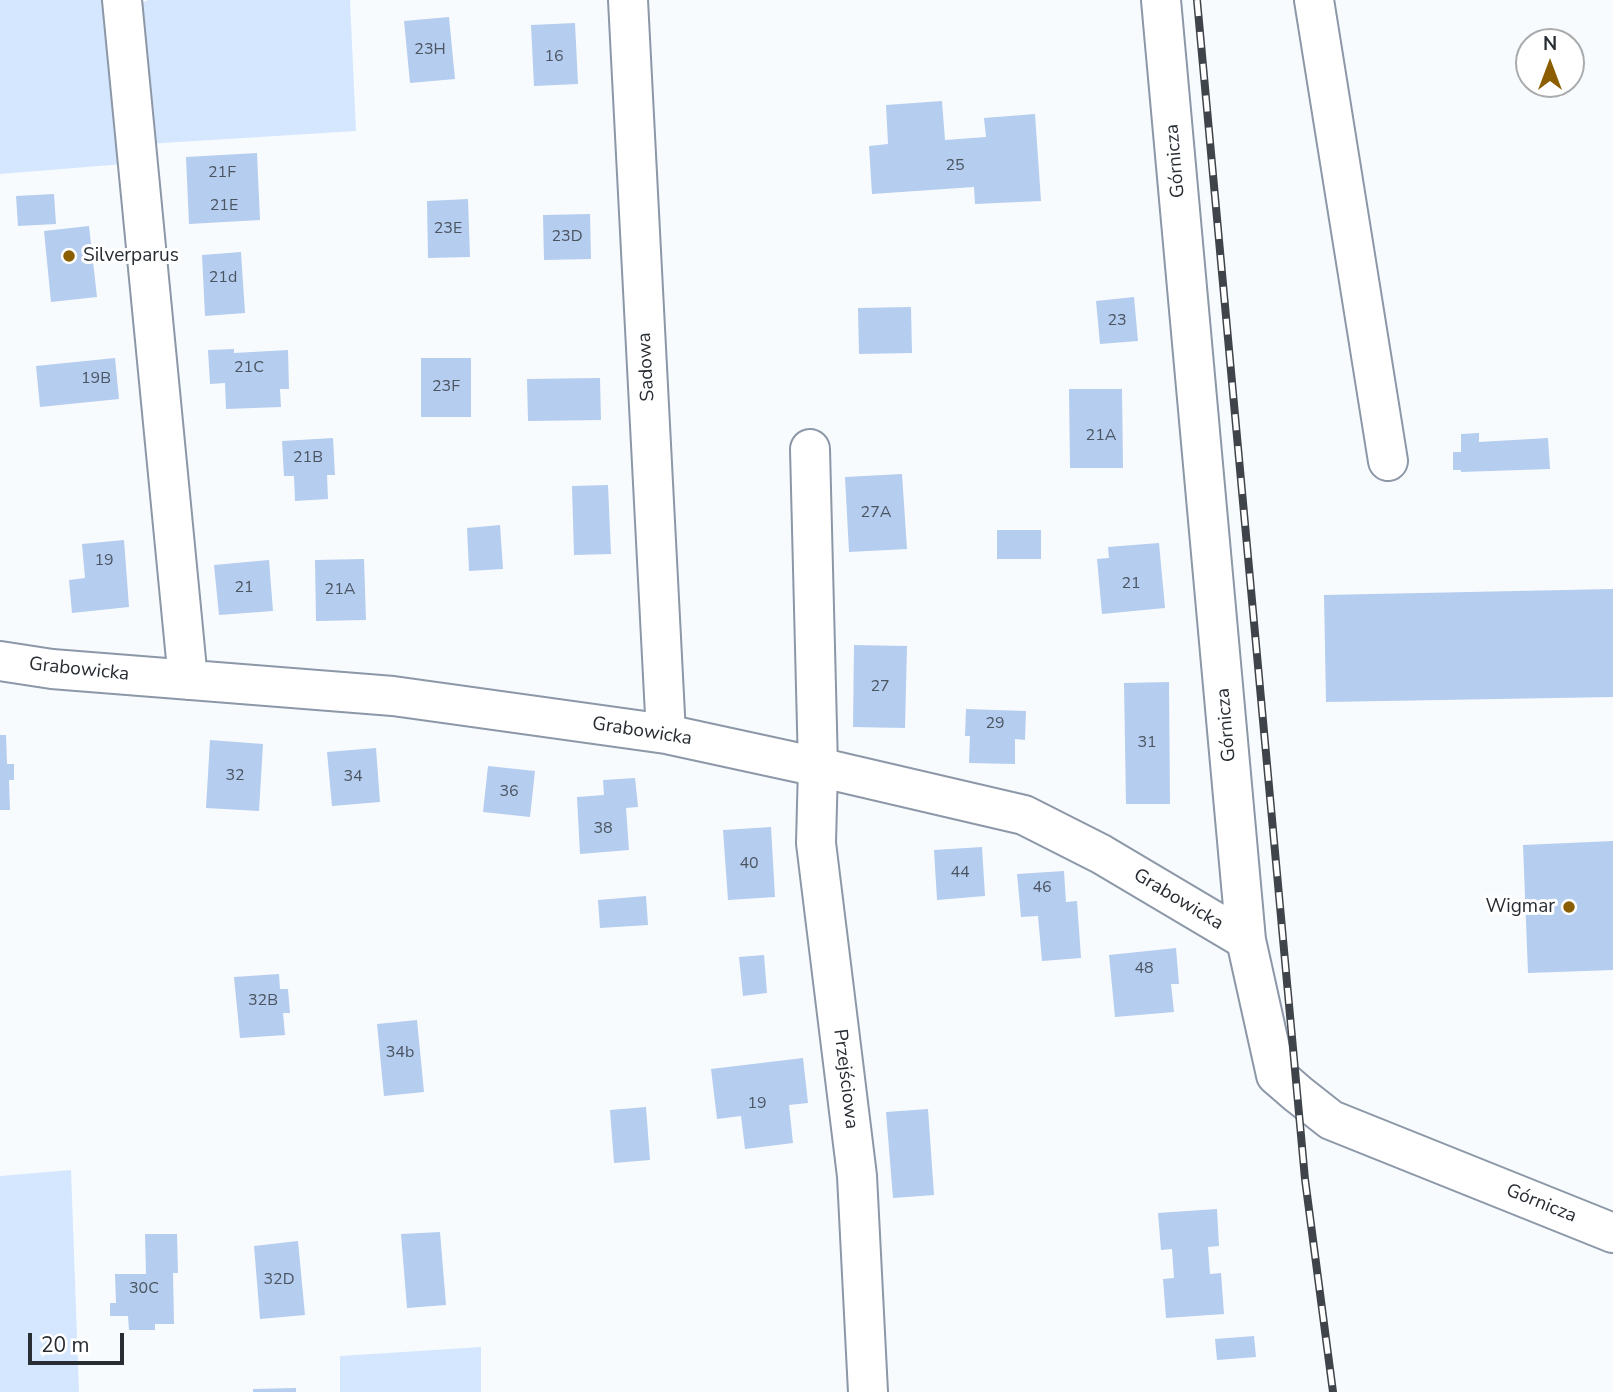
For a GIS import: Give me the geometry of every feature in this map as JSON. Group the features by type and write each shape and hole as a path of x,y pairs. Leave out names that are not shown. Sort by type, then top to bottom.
{"street":[{"path":"122,0 188,680"},
{"name":"Sadowa","path":"628,0 666,734"},
{"name":"Górnicza","path":"1161,0 1246,940 1276,1075 1331,1120 1613,1233"},
{"path":"1314,0 1388,461"},
{"name":"Przejściowa","path":"810,449 818,767 816,843 857,1177 867,1392"},
{"name":"Grabowicka","path":"0,661 52,669 394,696 666,734 818,767 1024,815 1101,854 1246,940"}],"shaded area":[{"path":"0,0 101,0 110,6 124,164 0,174"},
{"path":"148,0 350,0 356,131 147,144 135,6"},
{"path":"71,1170 79,1392 0,1392 0,1176"},
{"path":"481,1347 481,1392 340,1392 340,1356"}],"building":[{"path":"449,17 455,79 410,83 404,21"},
{"path":"575,23 578,84 534,86 531,25"},
{"path":"942,101 945,140 986,137 984,118 1035,114 1041,201 975,204 974,187 872,194 869,146 888,144 886,105"},
{"path":"257,153 260,220 189,224 186,157"},
{"path":"54,194 56,224 18,226 16,196"},
{"path":"468,199 470,257 428,258 427,201"},
{"path":"590,214 591,259 544,260 543,215"},
{"path":"89,226 97,297 51,302 44,231"},
{"path":"241,252 245,313 205,316 202,255"},
{"path":"1134,297 1138,341 1100,344 1096,301"},
{"path":"911,307 912,353 859,354 858,308"},
{"path":"234,349 234,353 288,350 289,389 280,389 281,407 226,409 225,383 210,384 208,350"},
{"path":"115,358 119,399 40,407 36,366"},
{"path":"421,358 471,358 471,417 421,417"},
{"path":"600,378 601,420 528,421 527,379"},
{"path":"1069,389 1122,389 1123,468 1070,468"},
{"path":"1479,433 1479,442 1548,438 1550,469 1453,470 1453,452 1461,452 1461,434"},
{"path":"333,438 335,475 327,475 328,499 295,501 294,476 284,476 282,441"},
{"path":"902,474 907,549 849,552 845,477"},
{"path":"608,485 611,554 574,555 572,486"},
{"path":"500,525 503,569 469,571 467,528"},
{"path":"997,530 1041,530 1041,559 997,559"},
{"path":"124,540 129,607 72,613 69,580 85,578 82,544"},
{"path":"1159,543 1165,608 1102,614 1097,559 1109,558 1108,547"},
{"path":"364,559 366,620 316,621 315,560"},
{"path":"269,560 273,611 219,615 214,565"},
{"path":"1613,589 1613,697 1326,702 1324,595"},
{"path":"854,645 907,646 905,728 853,727"},
{"path":"1169,682 1170,804 1126,804 1124,683"},
{"path":"966,709 1026,711 1025,740 1015,739 1015,764 969,763 970,736 965,736"},
{"path":"0,735 6,735 7,764 14,764 14,780 9,780 10,810 0,810"},
{"path":"210,740 263,744 259,811 206,808"},
{"path":"376,748 380,802 332,806 327,752"},
{"path":"488,766 535,771 530,817 483,812"},
{"path":"635,778 638,807 626,808 629,850 580,854 577,797 604,795 603,780"},
{"path":"771,827 775,897 728,900 723,830"},
{"name":"Wigmar","path":"1613,841 1613,970 1528,973 1523,845"},
{"path":"982,847 985,896 937,900 934,850"},
{"path":"1064,871 1066,902 1077,901 1081,958 1042,961 1038,916 1021,917 1017,874"},
{"path":"646,896 648,925 600,928 598,900"},
{"path":"1176,948 1179,984 1171,984 1174,1012 1115,1017 1109,955"},
{"path":"764,955 767,993 743,996 739,957"},
{"path":"279,974 280,989 288,989 290,1013 283,1013 285,1035 240,1038 234,977"},
{"path":"417,1020 424,1092 384,1096 377,1024"},
{"path":"803,1058 808,1103 789,1105 793,1143 745,1149 741,1116 717,1119 711,1069"},
{"path":"646,1107 650,1160 614,1163 610,1110"},
{"path":"928,1109 934,1195 893,1198 886,1112"},
{"path":"1217,1209 1219,1246 1208,1247 1210,1274 1221,1273 1224,1314 1166,1318 1163,1279 1174,1278 1172,1249 1161,1250 1158,1213"},
{"path":"440,1232 446,1305 407,1308 401,1234"},
{"path":"145,1234 177,1234 178,1273 173,1273 174,1324 155,1324 155,1330 129,1330 128,1316 110,1316 110,1303 116,1303 115,1274 146,1274"},
{"path":"298,1241 305,1315 260,1319 254,1246"},
{"path":"1254,1336 1256,1357 1217,1360 1215,1339"},
{"path":"296,1388 296,1392 253,1392 253,1389"}],"railway":[{"path":"1197,0 1305,1179 1333,1392"}],"place":[{"name":"Silverparus","path":"69,256"},
{"name":"Wigmar","path":"1569,907"}]}
